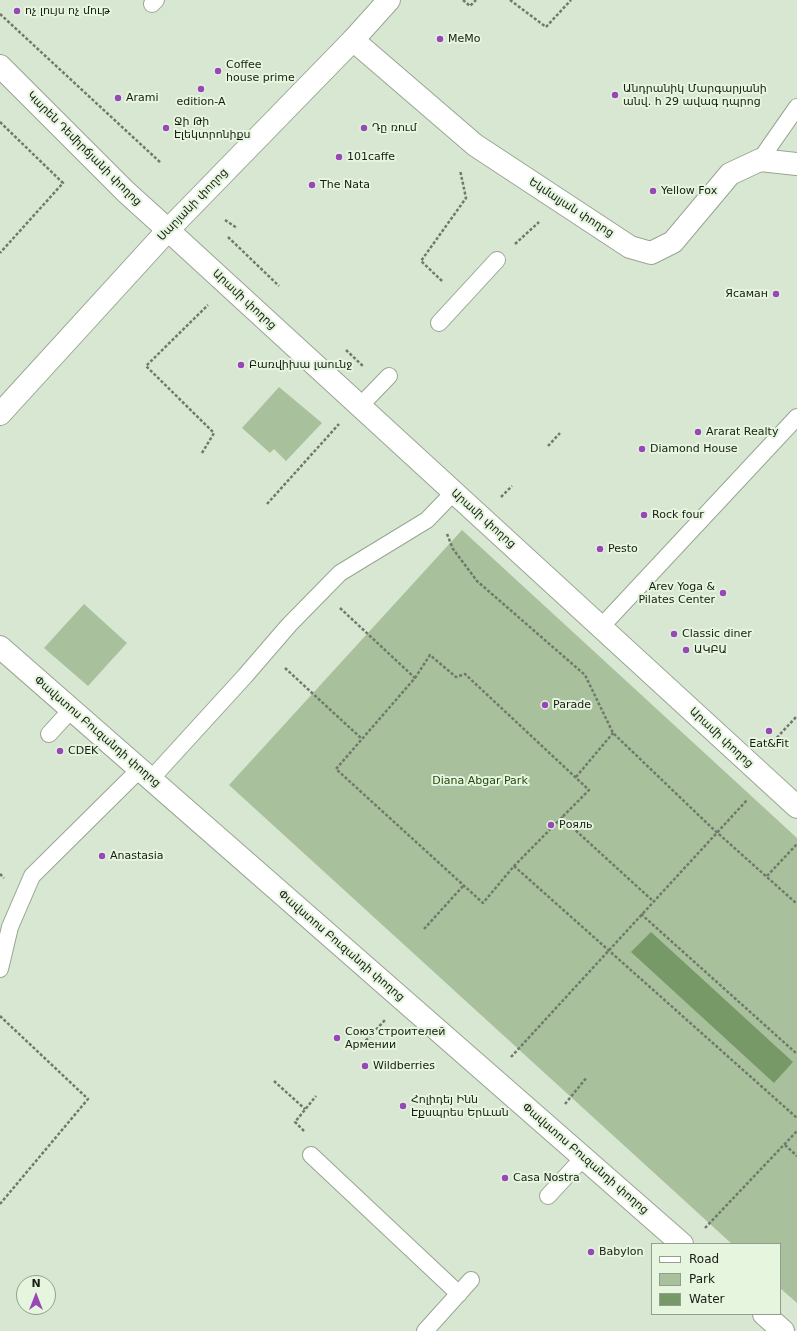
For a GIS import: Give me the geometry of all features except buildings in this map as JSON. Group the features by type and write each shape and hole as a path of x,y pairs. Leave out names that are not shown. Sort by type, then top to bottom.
{"street":[{"name":"Սարյանի փողոց","path":"0,414 168,230 353,40 389,0"},
{"name":"Եկմալյան փողոց","path":"353,40 475,145 630,247 652,253 673,242 730,174 760,160"},
{"name":"Կարեն Դեմիրճյանի փողոց","path":"0,66 126,192 168,230"},
{"path":"760,160 797,164"},
{"name":"Արամի փողոց","path":"168,230 797,807"},
{"name":"Փավստոս Բուզանդի փողոց","path":"1,651 145,774 681,1243"},
{"path":"765,1315 783,1331"}],"lane":[{"path":"760,160 797,107"},
{"path":"439,323 497,260"},
{"path":"360,406 389,376"},
{"path":"601,627 797,417"},
{"path":"0,969 10,927 32,876 145,774 267,651 289,625 340,573 427,520 454,492"},
{"path":"49,734 71,710"},
{"path":"311,1155 459,1294"},
{"path":"548,1196 583,1158"},
{"path":"425,1331 471,1280"}],"path":[{"path":"463,0 470,6 476,0"},
{"path":"510,0 546,27 571,0"},
{"path":"0,14 161,163"},
{"path":"0,122 63,183 0,253"},
{"path":"435,274 421,261 466,198 460,168"},
{"path":"497,260 561,202"},
{"path":"225,220 237,228"},
{"path":"228,237 279,286"},
{"path":"202,453 214,434 146,366 209,304"},
{"path":"346,350 364,367"},
{"path":"267,504 342,420"},
{"path":"548,446 560,434"},
{"path":"445,528 453,549 477,581 585,675 613,733 717,832 797,904"},
{"path":"343,611 415,678"},
{"path":"267,651 362,739"},
{"path":"430,655 456,677 466,674 589,790 514,866 483,903 336,769 415,678 430,655"},
{"path":"765,749 797,716"},
{"path":"576,777 613,733"},
{"path":"491,1078 766,779"},
{"path":"561,817 653,901"},
{"path":"767,876 797,844"},
{"path":"514,866 797,1118"},
{"path":"424,929 464,885"},
{"path":"641,914 797,1054"},
{"path":"0,1016 88,1099 0,1204"},
{"path":"360,1048 385,1020"},
{"path":"547,1127 587,1077"},
{"path":"274,1081 305,1109"},
{"path":"701,1233 797,1131"},
{"path":"785,1145 797,1156"}],"green space":[{"path":"279,387 322,423 286,461 274,449 270,453 242,428"},
{"name":"Diana Abgar Park","path":"462,530 797,838 797,1303 781,1289 781,1243 731,1243 229,785"},
{"path":"84,604 127,643 88,686 44,648"}],"water":[{"path":"651,932 793,1062 774,1083 631,952"}],"place":[{"name":"ոչ լույս ոչ մութ","path":"17,11"},
{"name":"MeMo","path":"440,39"},
{"name":"Coffee house prime","path":"218,71"},
{"name":"edition-A","path":"201,89"},
{"name":"Անդրանիկ Մարգարյանի անվ. հ 29 ավագ դպրոց","path":"615,95"},
{"name":"Arami","path":"118,98"},
{"name":"Ջի Թի Էլեկտրոնիքս","path":"166,128"},
{"name":"Դը ռում","path":"364,128"},
{"name":"101caffe","path":"339,157"},
{"name":"The Nata","path":"312,185"},
{"name":"Yellow Fox","path":"653,191"},
{"name":"Ясаман","path":"776,294"},
{"name":"Բառվիխա լաունջ","path":"241,365"},
{"name":"Ararat Realty","path":"698,432"},
{"name":"Diamond House","path":"642,449"},
{"name":"Rock four","path":"644,515"},
{"name":"Pesto","path":"600,549"},
{"name":"Arev Yoga & Pilates Center","path":"723,593"},
{"name":"Classic diner","path":"674,634"},
{"name":"ԱԿԲԱ","path":"686,650"},
{"name":"Parade","path":"545,705"},
{"name":"Eat&Fit","path":"769,731"},
{"name":"CDEK","path":"60,751"},
{"name":"Рояль","path":"551,825"},
{"name":"Anastasia","path":"102,856"},
{"name":"Союз строителей Армении","path":"337,1038"},
{"name":"Wildberries","path":"365,1066"},
{"name":"Հոլիդեյ Ինն Էքսպրես Երևան","path":"403,1106"},
{"name":"Casa Nostra","path":"505,1178"},
{"name":"Babylon","path":"591,1252"}]}
